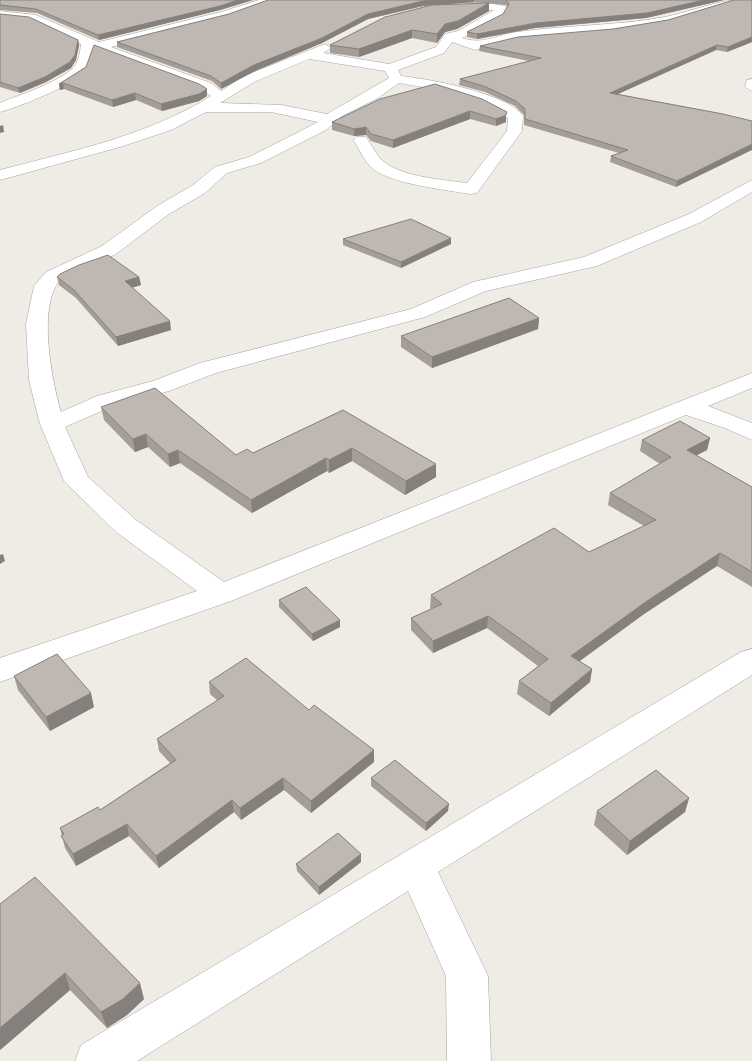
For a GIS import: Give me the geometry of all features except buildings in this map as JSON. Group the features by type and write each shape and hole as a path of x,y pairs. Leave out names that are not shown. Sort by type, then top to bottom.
{"street":[{"path":"0,108 42,91 78,71 93,44 225,15 269,0"},
{"path":"449,37 475,46 517,36 636,25 686,16 737,0"},
{"path":"684,1 716,7"},
{"path":"0,8 13,4"},
{"path":"221,594 126,526 77,481 52,424 40,380 37,324 44,286 53,276 109,250 163,210 199,189 221,170 255,160 321,127 337,113 373,96 393,73 440,50 449,37 462,34 498,15 501,8 488,6 442,8"},
{"path":"0,14 32,17 93,44 206,86 221,97"},
{"path":"0,175 115,144 166,127 202,108 249,79 339,42"},
{"path":"309,55 461,89 492,102 516,116 514,130 471,189 427,182 389,171 378,166 361,140"},
{"path":"0,96 14,102"},
{"path":"202,108 247,106 281,109 312,118 330,119"},
{"path":"52,424 105,401 161,386 208,368 418,313 480,286 590,262 695,218 752,185"},
{"path":"0,670 221,594 752,380"},
{"path":"686,407 734,423 752,433"},
{"path":"97,1061 752,660"},
{"path":"416,867 467,976 469,1061"}]}
